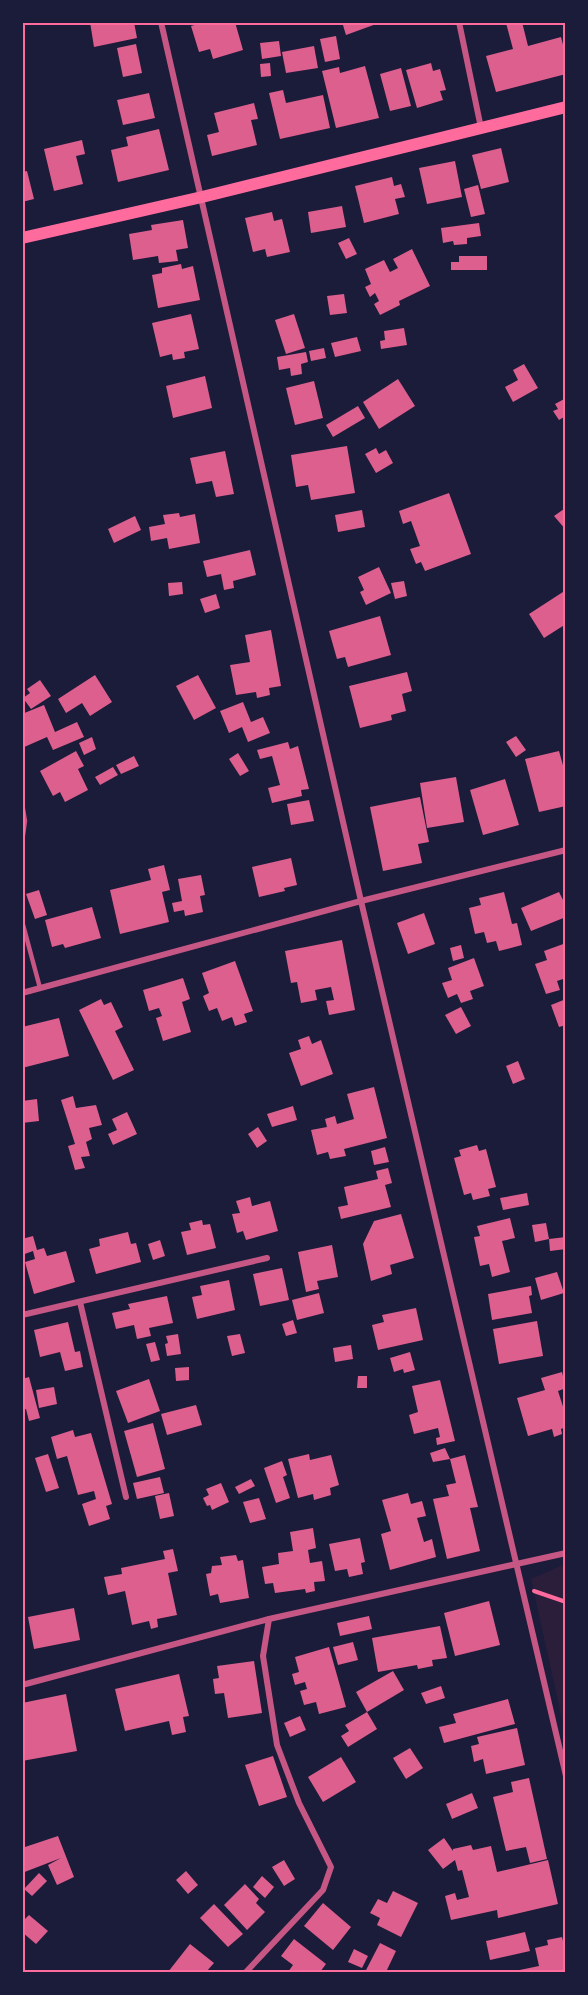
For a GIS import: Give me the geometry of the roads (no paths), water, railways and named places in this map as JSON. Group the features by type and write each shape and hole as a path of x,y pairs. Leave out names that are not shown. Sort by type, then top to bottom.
{"main road":[{"path":"22,238 202,197 566,107"}],"street":[{"path":"161,22 361,901 566,1776"},
{"path":"459,22 481,128"},
{"path":"22,993 361,901 566,850"},
{"path":"22,1315 267,1258"},
{"path":"80,1302 126,1497"},
{"path":"22,1685 269,1619 566,1553"},
{"path":"246,1972 323,1890 331,1867 299,1803 277,1745 263,1656 269,1619"}],"lane":[{"path":"22,803 25,821 22,842"},
{"path":"22,921 40,988"}]}
